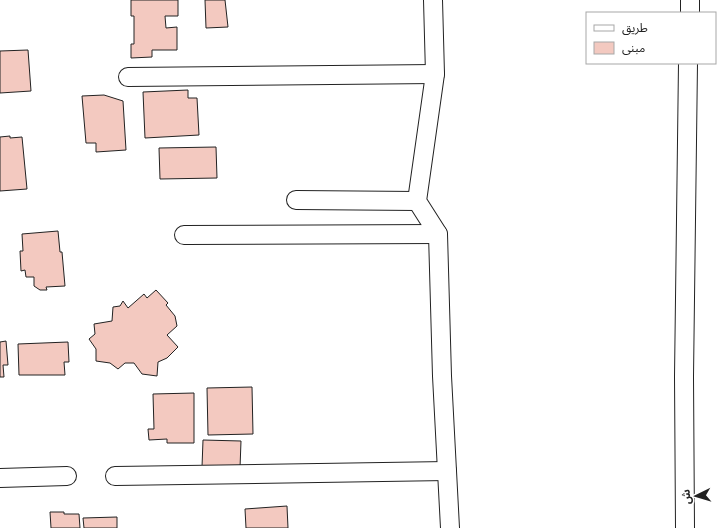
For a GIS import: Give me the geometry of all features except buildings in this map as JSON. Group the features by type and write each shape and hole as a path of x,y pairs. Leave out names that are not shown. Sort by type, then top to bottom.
{"street":[{"path":"433,0 435,74 417,201 438,234 442,376 450,528"},
{"path":"690,0 690,12"},
{"path":"685,528 684,338 688,64"},
{"path":"128,77 435,74"},
{"path":"296,200 417,201"},
{"path":"184,235 438,234"},
{"path":"115,476 446,471"},
{"path":"0,478 67,476"}]}
